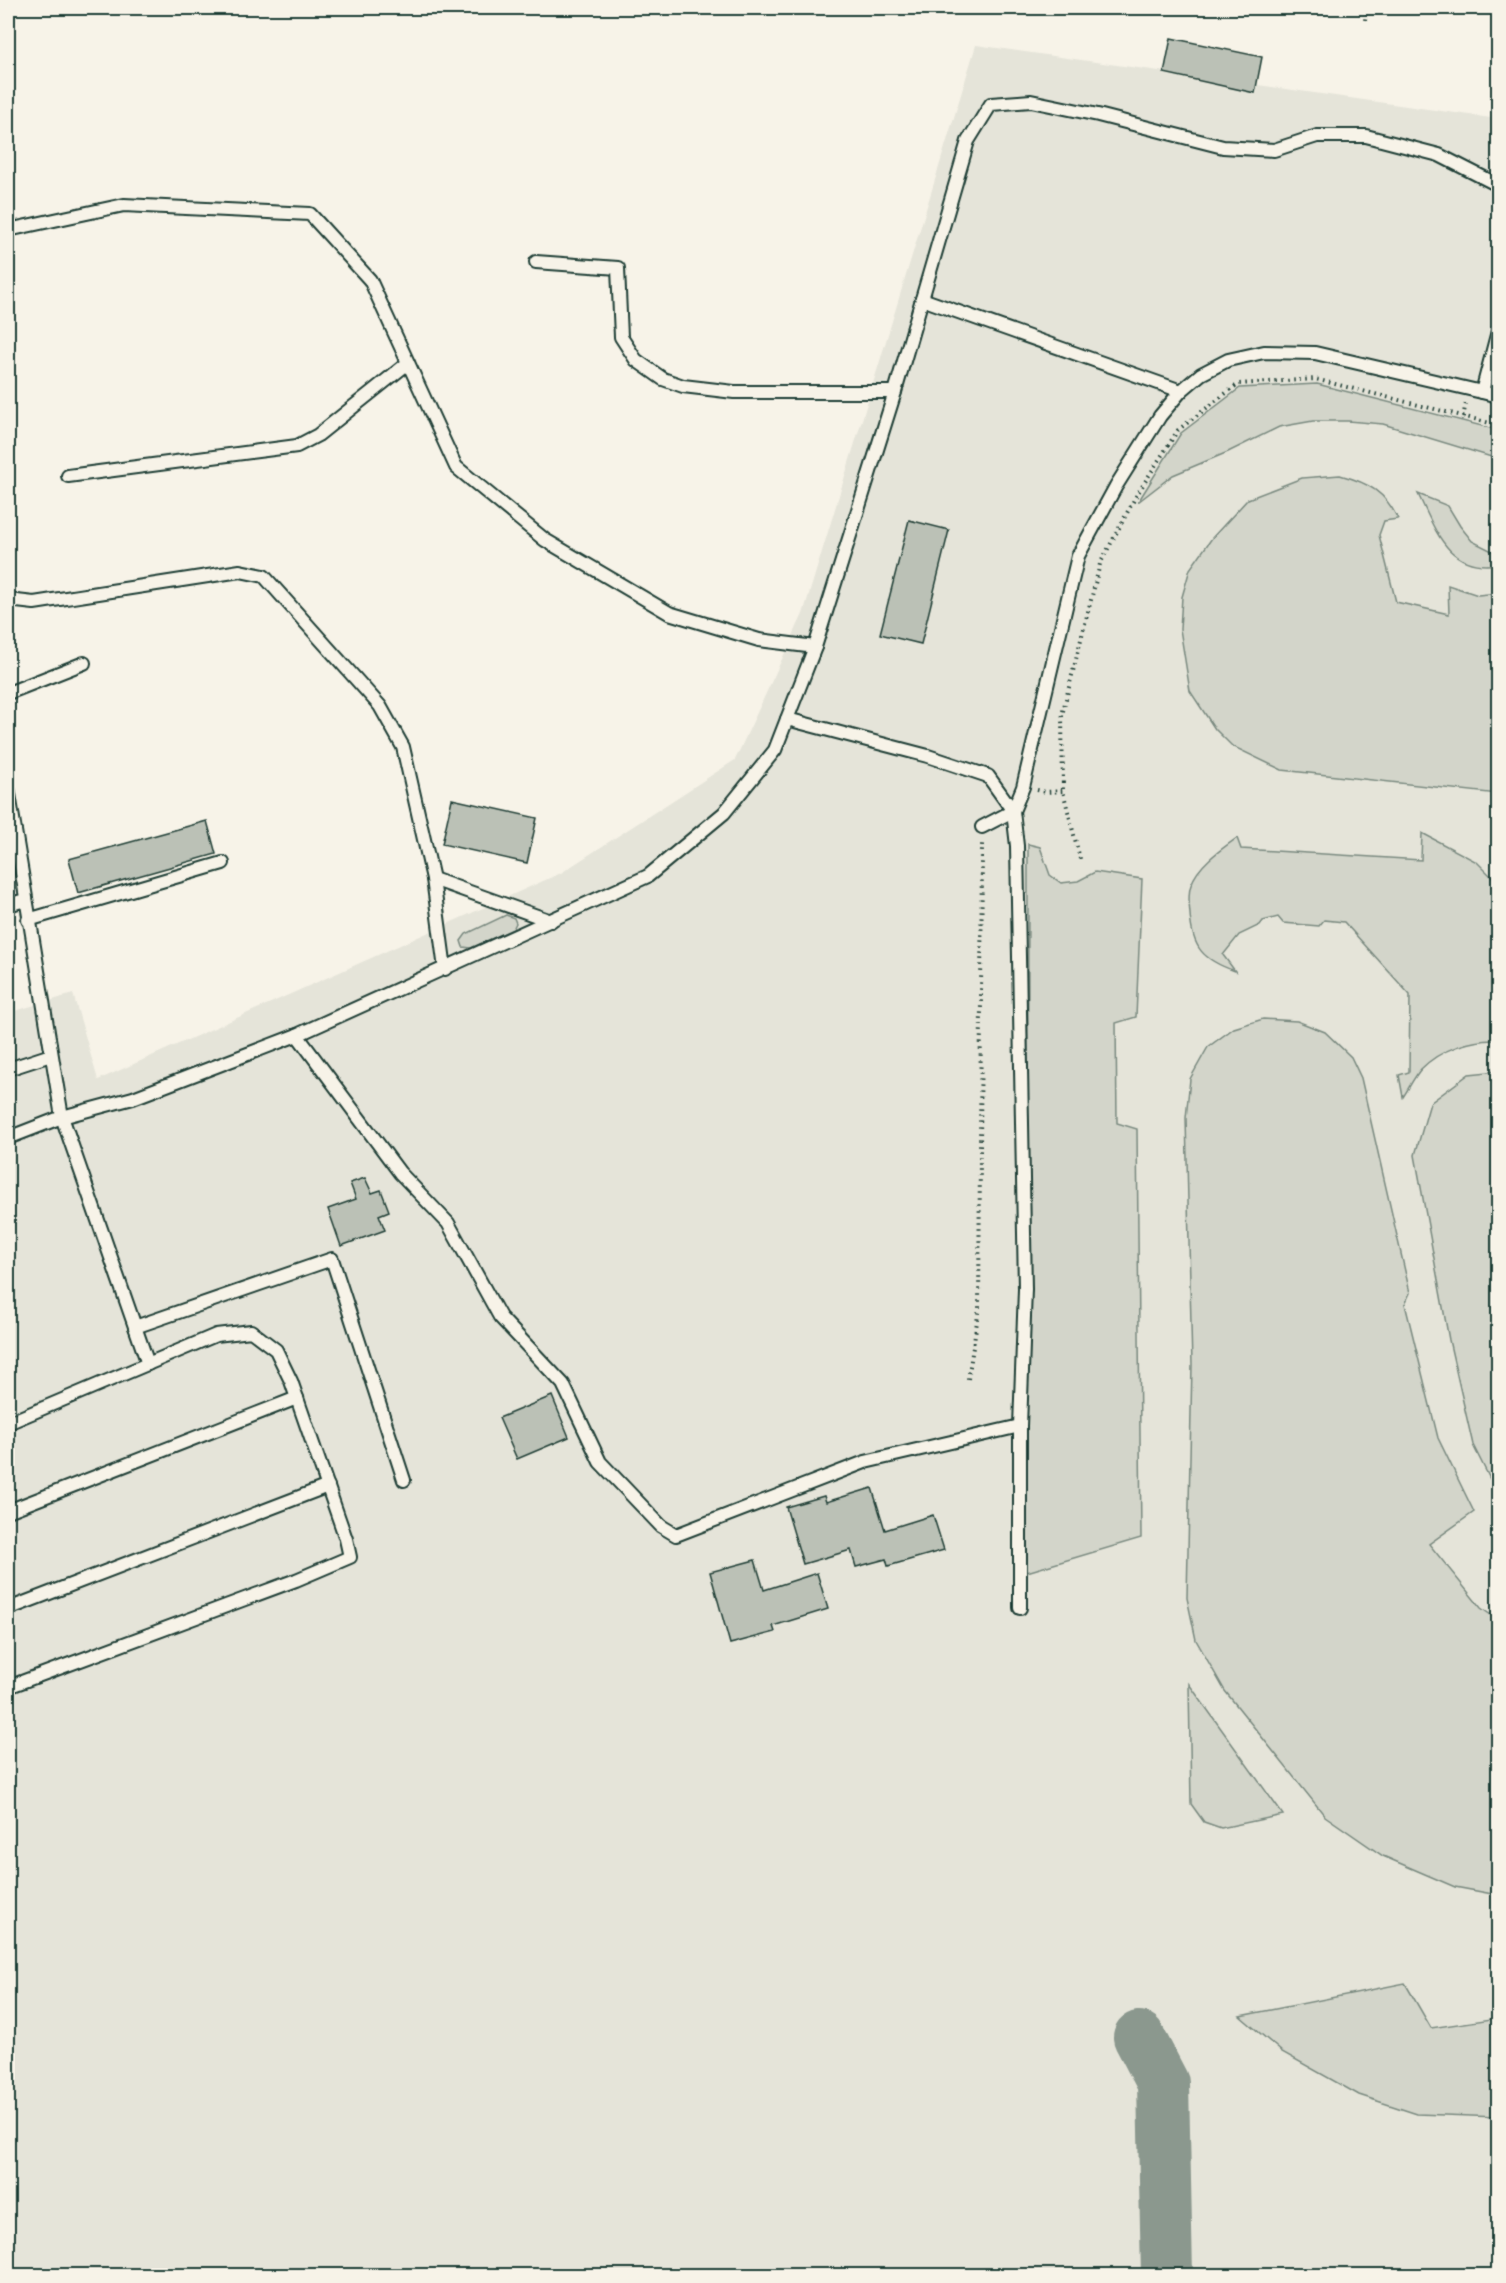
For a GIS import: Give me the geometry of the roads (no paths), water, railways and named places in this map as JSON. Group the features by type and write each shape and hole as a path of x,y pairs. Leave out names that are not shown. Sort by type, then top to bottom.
{"lane":[{"path":"8,1138 62,1117 133,1098 297,1035 551,921 648,876 724,813 776,750 788,719 815,647 895,392 968,141 991,104 1031,101 1098,115 1223,147 1274,150 1317,136 1366,136 1439,155 1498,185"},
{"path":"8,230 124,205 310,214 370,280 456,467 545,540 669,613 759,640 815,647"},
{"path":"536,262 618,268 621,337 636,360 663,379 706,391 895,392"},
{"path":"922,299 1181,391"},
{"path":"1482,392 1498,331"},
{"path":"982,827 1013,811 1023,787 1078,556 1128,466 1160,416 1181,391 1201,374 1228,360 1264,352 1316,352 1498,396"},
{"path":"68,476 297,446 318,435 408,363"},
{"path":"8,600 33,603 240,571 264,576 380,706 403,747 433,879 445,969"},
{"path":"8,693 84,663"},
{"path":"788,719 928,756 988,776 1013,811 1017,846 1025,1289 1020,1426 1020,1608"},
{"path":"8,788 62,1117 148,1364"},
{"path":"28,920 223,863"},
{"path":"433,879 551,921"},
{"path":"8,905 25,900"},
{"path":"297,1035 400,1173 448,1223 500,1317 563,1384 600,1462 661,1526 676,1535 865,1462 1020,1426"},
{"path":"8,1069 51,1055"},
{"path":"135,1327 332,1259 404,1480"},
{"path":"8,1423 216,1335 250,1331 276,1350 297,1398 350,1557 296,1580 8,1687"},
{"path":"8,1511 297,1398"},
{"path":"8,1609 328,1486"}]}
